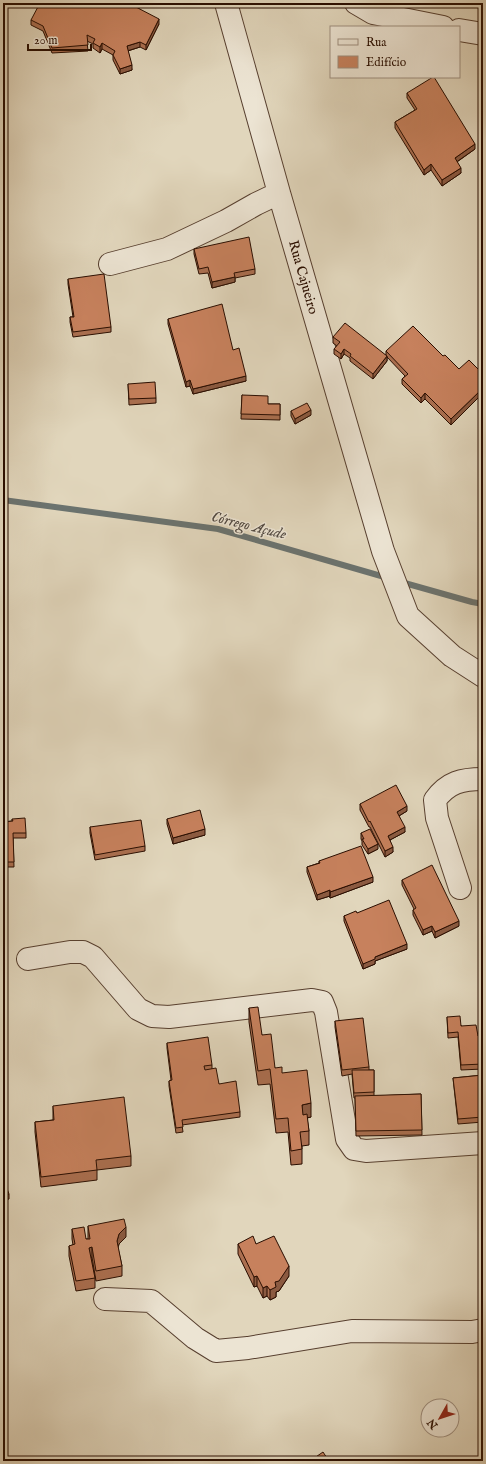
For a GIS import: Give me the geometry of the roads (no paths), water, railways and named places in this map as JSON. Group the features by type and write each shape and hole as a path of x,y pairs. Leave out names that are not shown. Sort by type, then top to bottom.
{"street":[{"name":"Rua Cajueiro","path":"226,3 383,551 408,616 452,656 483,676"},
{"path":"356,3 372,14 438,26"},
{"path":"460,30 483,34"},
{"path":"110,264 167,248 226,221 279,192"},
{"path":"460,888 437,818 435,800 442,791 454,783 472,779 483,779"},
{"path":"28,959 70,952 83,952 93,957 138,1009 152,1016 169,1017 312,1000 322,1002 326,1012 347,1139 354,1148 366,1151 483,1143"},
{"path":"105,1299 151,1301 195,1338 216,1351 248,1348 352,1331 472,1332 483,1330"}],"waterway":[{"name":"Córrego Açude","path":"3,500 218,529 388,578"},
{"name":"Córrego Açude","path":"401,582 483,604"}]}
